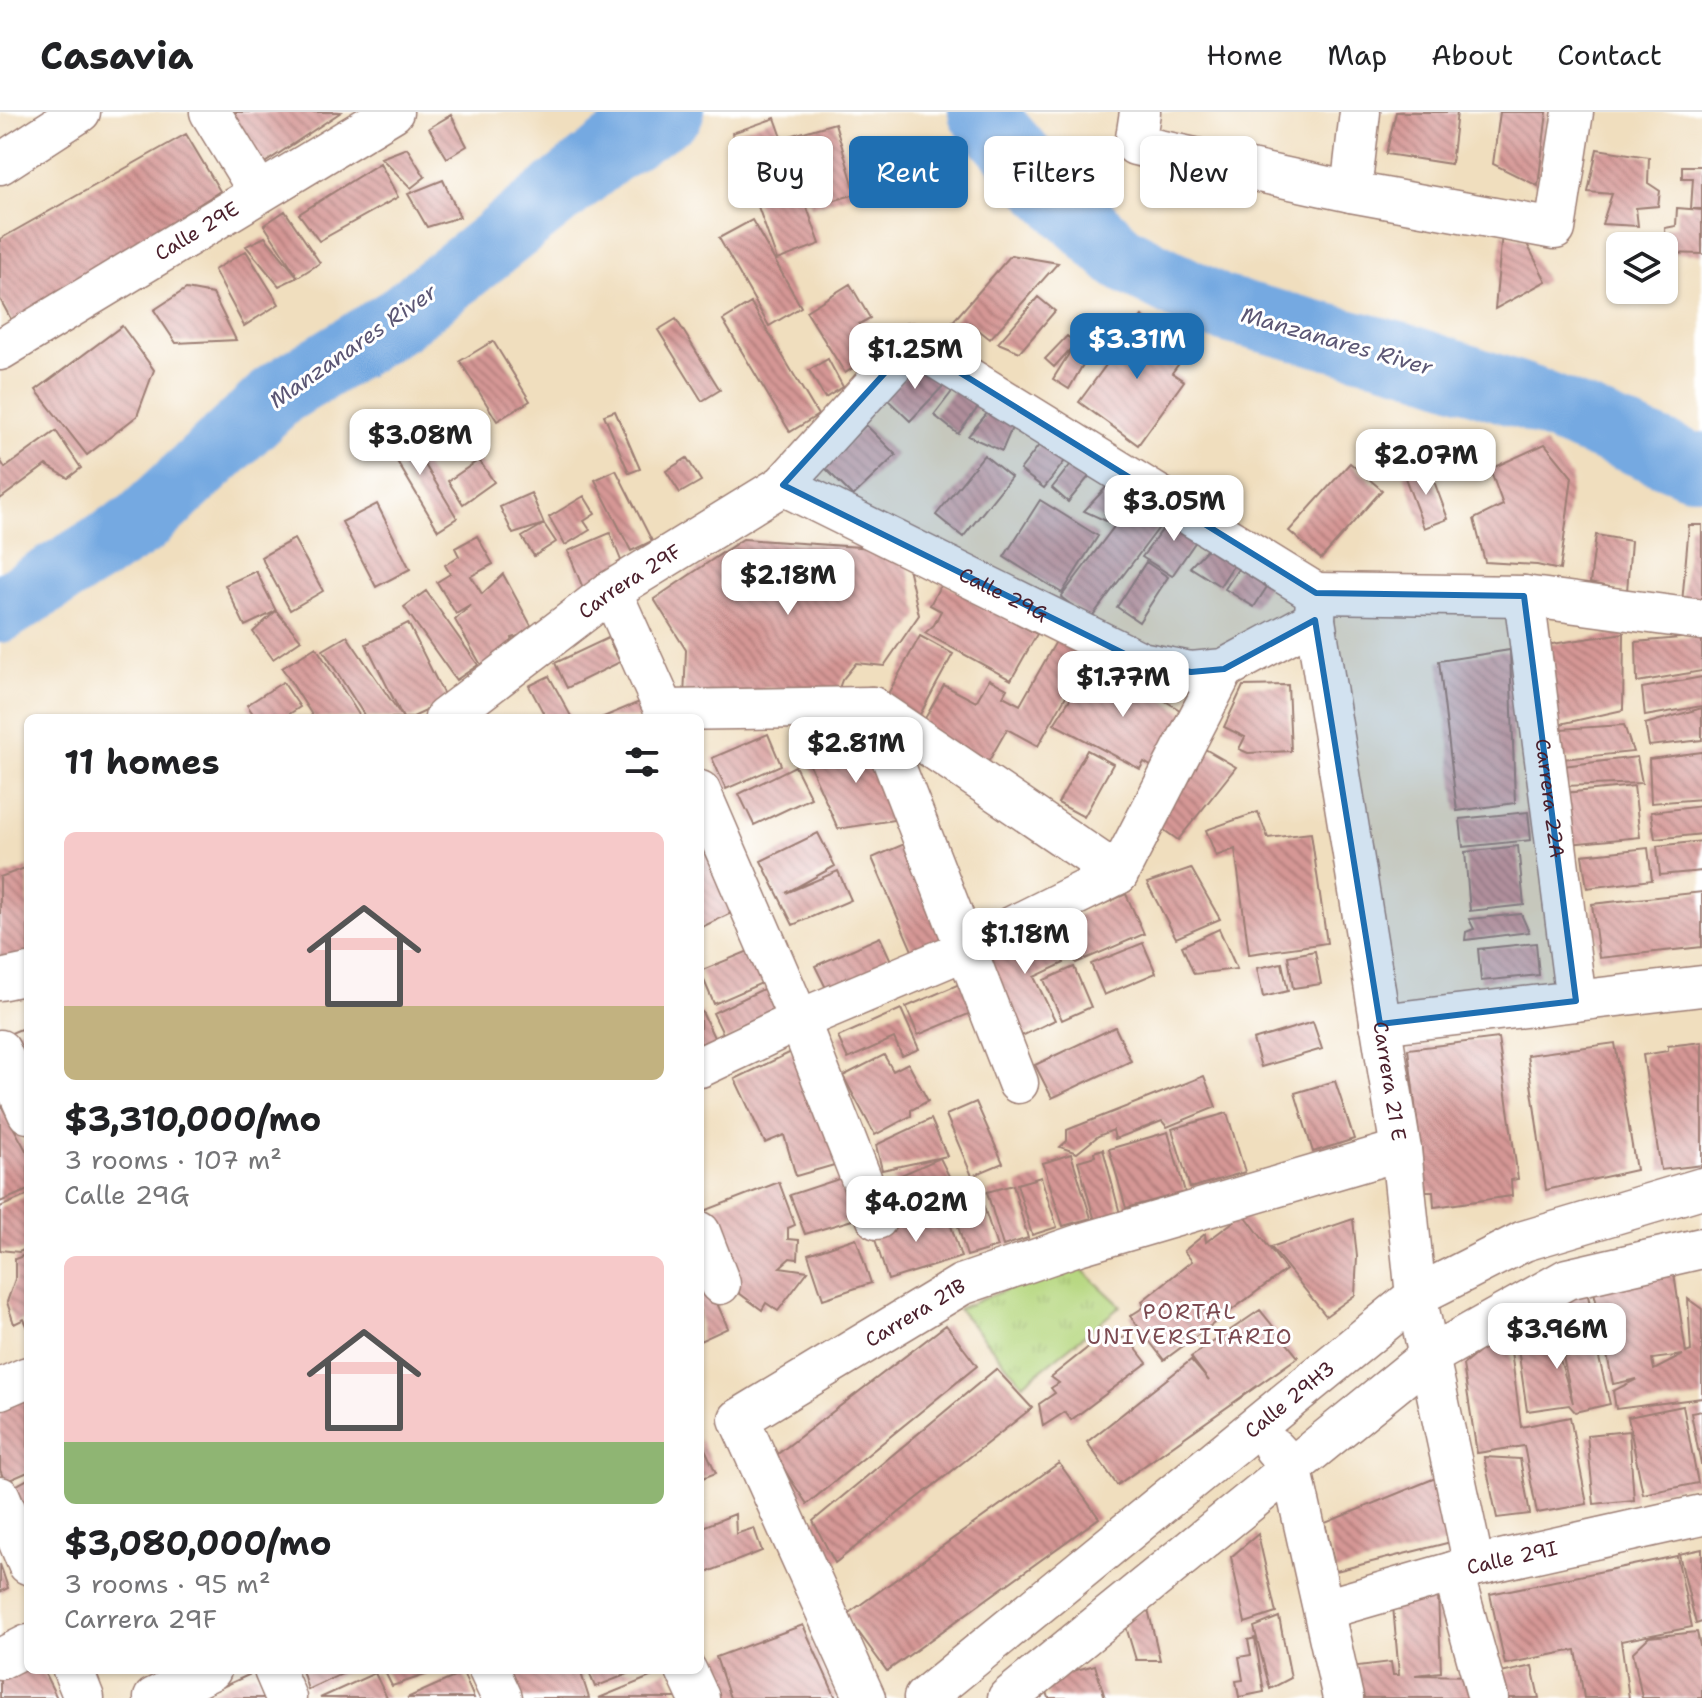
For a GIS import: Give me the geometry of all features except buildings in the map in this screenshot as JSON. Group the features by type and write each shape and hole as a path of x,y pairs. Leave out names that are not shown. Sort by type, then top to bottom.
{"street":[{"path":"0,164 80,112"},
{"path":"210,112 259,192"},
{"name":"Calle 29E","path":"0,350 393,112"},
{"path":"1351,192 1360,112"},
{"path":"1138,128 1351,192 1555,229 1573,112"},
{"name":"Carrera 29F","path":"461,713 611,591 783,485 912,343 1316,606"},
{"name":"Calle 29G","path":"783,485 1141,662 1191,672 1224,669 1316,606"},
{"path":"611,591 666,714 872,707 1118,874"},
{"path":"1316,606 1524,596 1702,620"},
{"name":"Carrera 22A","path":"1524,596 1576,1001"},
{"name":"Carrera 21 E","path":"1316,606 1401,1150 1416,1296 1488,1698"},
{"path":"704,1065 799,1020 965,950 1118,874 1224,669"},
{"path":"872,707 1018,1083"},
{"path":"704,800 799,1020 877,1219"},
{"path":"0,980 24,975"},
{"path":"1380,1024 1702,986"},
{"path":"0,1050 24,1104"},
{"name":"Carrera 21B","path":"865,1698 739,1419 961,1285 1078,1245 1401,1150"},
{"name":"Calle 29H3","path":"924,1698 1416,1296 1524,1241 1702,1188"},
{"path":"704,1242 720,1284"},
{"path":"1008,1698 1428,1357 1567,1279 1702,1248"},
{"path":"0,1389 24,1379"},
{"path":"1255,1427 1291,1466 1343,1698"},
{"path":"0,1497 24,1554"},
{"name":"Calle 29I","path":"1325,1609 1463,1569 1702,1515"},
{"path":"0,1659 24,1647"},
{"path":"75,1674 84,1698"},
{"path":"154,1698 203,1674"},
{"path":"276,1674 286,1698"},
{"path":"491,1674 502,1698"},
{"path":"688,1674 699,1698"}],"highlighted area":[{"path":"912,343 1316,593 1524,596 1576,1001 1380,1024 1315,620 1224,669 1191,672 1141,662 783,485"}],"green space":[{"path":"1074,1262 1121,1306 1023,1384 958,1309"}],"waterway":[{"name":"Manzanares River","path":"0,610 140,524 280,393 398,320 612,150 671,112"},
{"name":"Manzanares River","path":"981,112 1047,188 1122,258 1220,308 1410,358 1531,399 1691,465 1702,465"}],"district":[{"name":"PORTAL UNIVERSITARIO","path":"1190,1324"}]}
